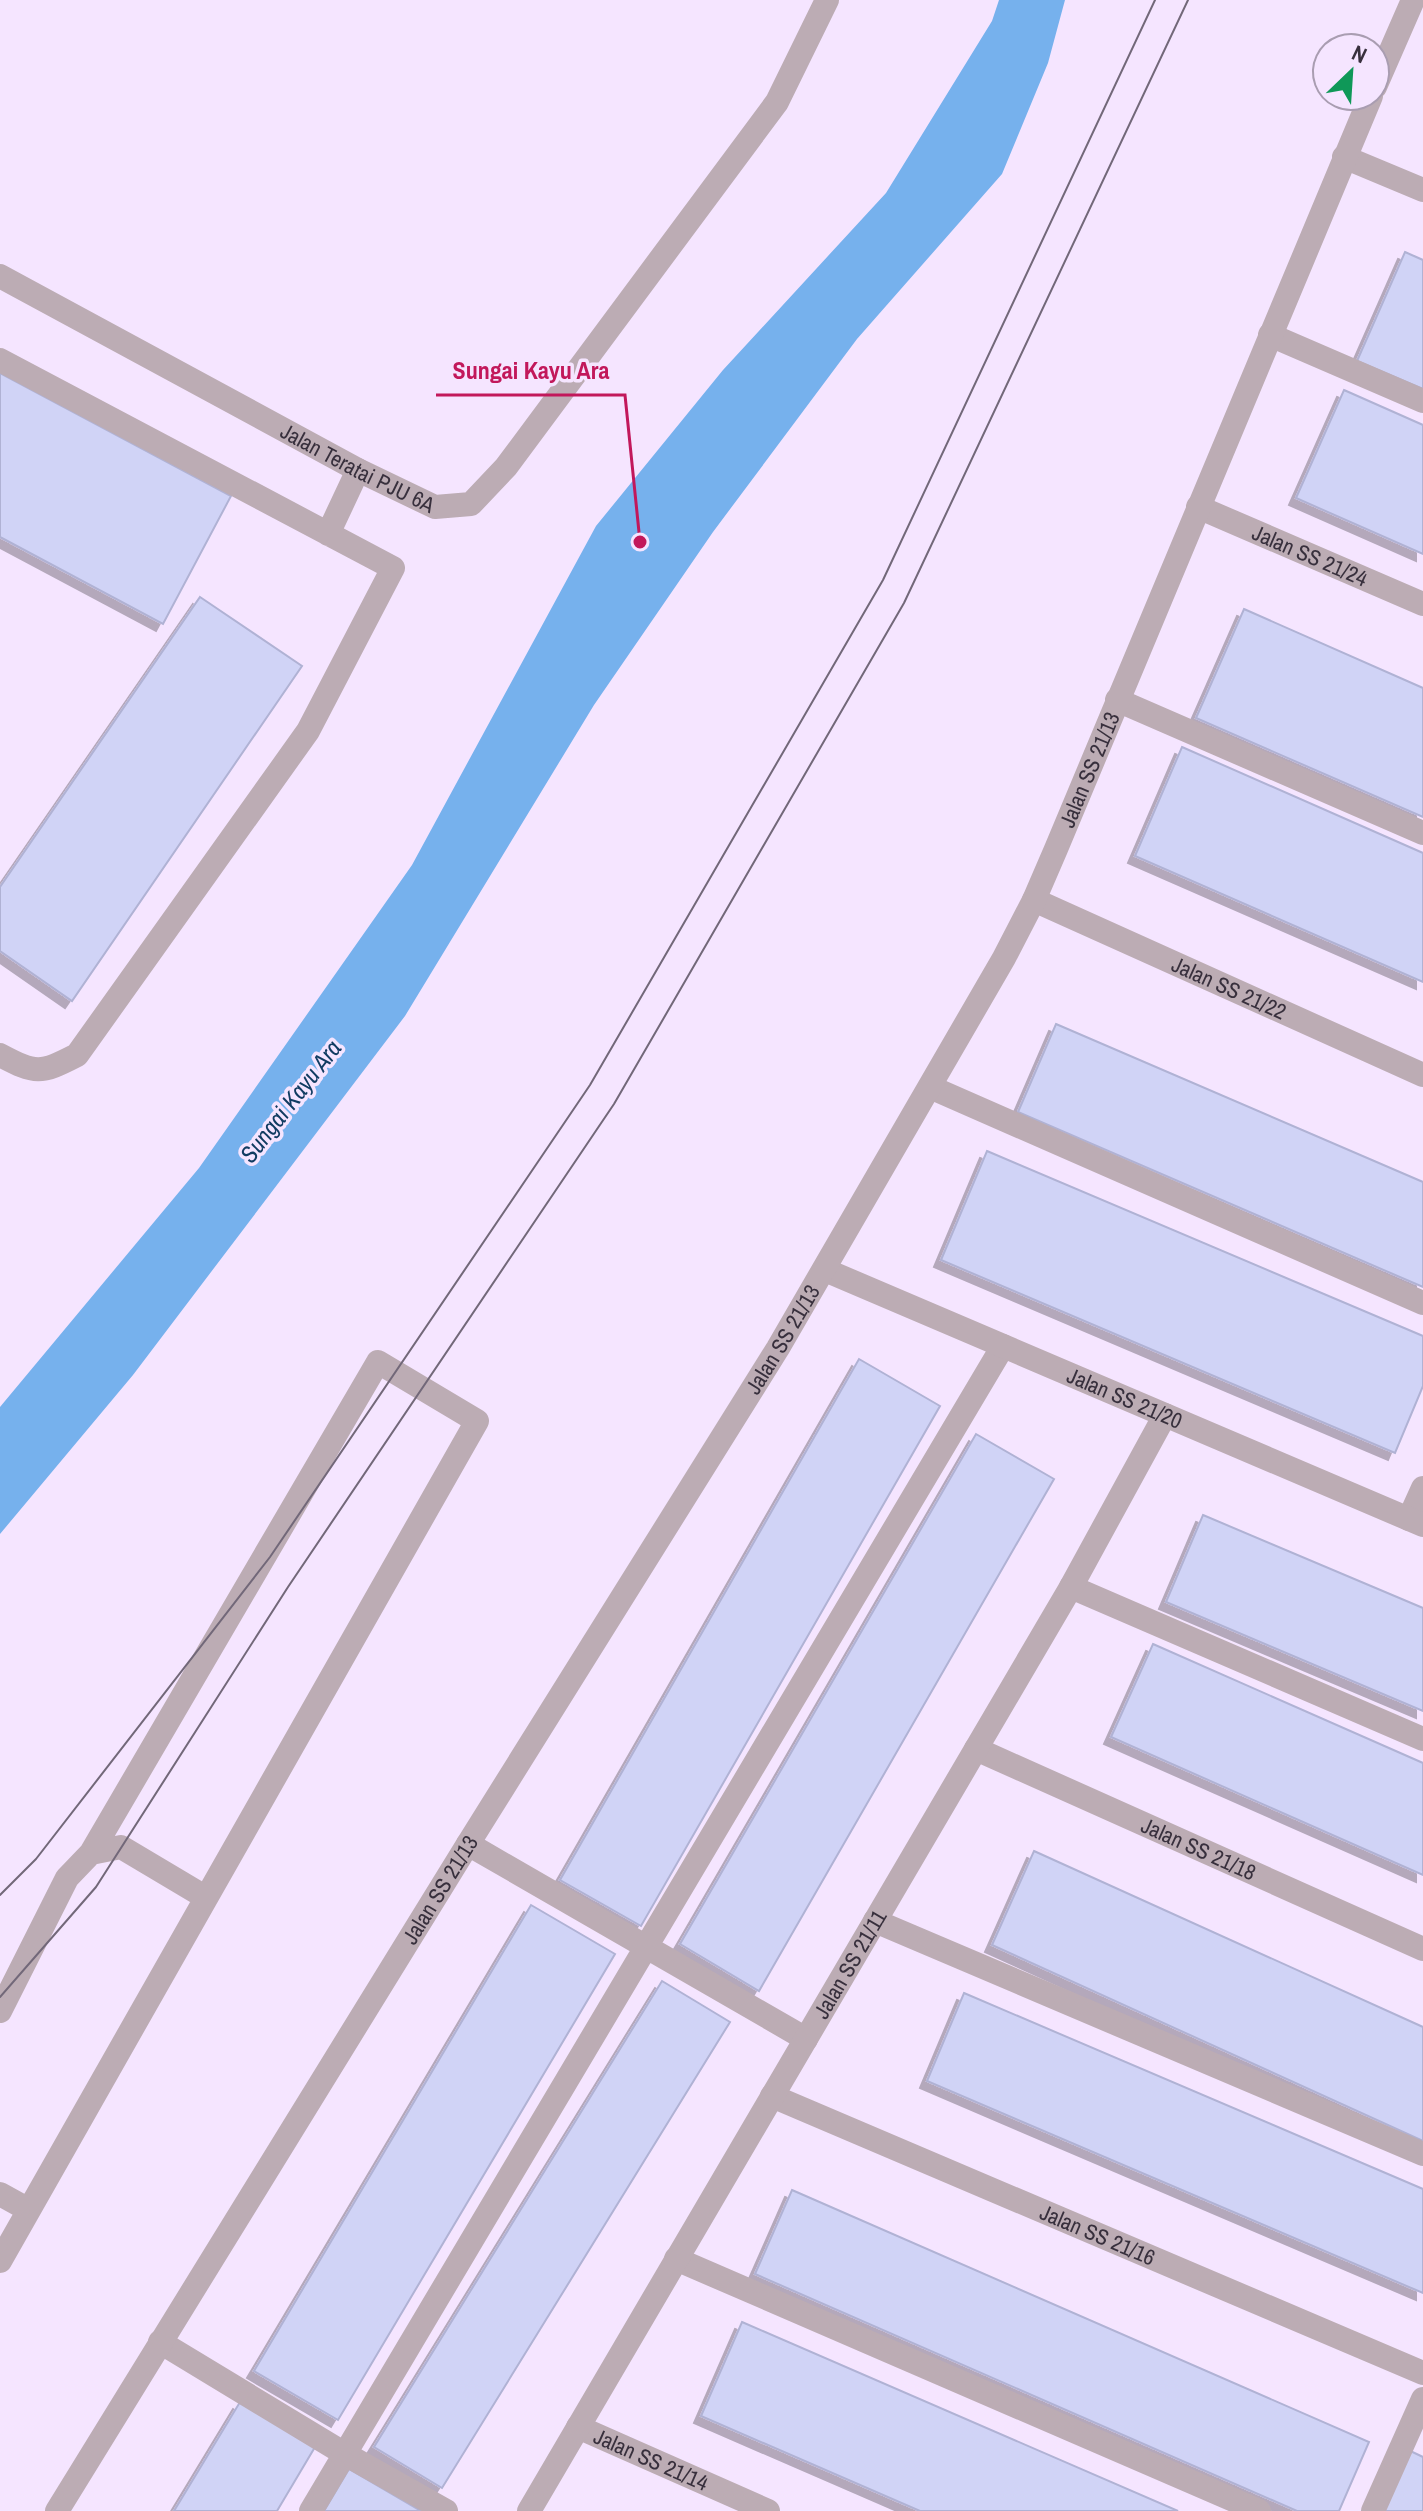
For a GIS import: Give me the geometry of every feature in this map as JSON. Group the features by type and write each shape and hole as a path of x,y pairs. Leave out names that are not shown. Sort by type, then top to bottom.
{"street":[{"name":"Jalan Teratai PJU 6A","path":"0,276 358,470 435,507 471,504 506,467 777,102 827,0"},
{"path":"1391,50 1413,0"},
{"name":"Jalan SS 21/13","path":"57,2511 825,1270 1034,900 1364,112"},
{"path":"1344,157 1423,190"},
{"path":"1270,335 1423,401"},
{"path":"0,360 393,568 308,731 77,1055 54,1068 29,1070 0,1055"},
{"path":"328,534 358,470"},
{"name":"Jalan SS 21/24","path":"1198,507 1423,604"},
{"path":"1117,700 1423,833"},
{"name":"Jalan SS 21/22","path":"1034,900 1423,1075"},
{"path":"930,1087 1423,1303"},
{"name":"Jalan SS 21/20","path":"825,1270 1416,1522"},
{"path":"311,2511 1003,1346"},
{"path":"0,2011 67,1878 91,1853 378,1362 477,1421 0,2261"},
{"name":"Jalan SS 21/11","path":"529,2511 1071,1587 1165,1415"},
{"path":"1416,1522 1423,1488"},
{"path":"1071,1587 1423,1739"},
{"name":"Jalan SS 21/18","path":"976,1749 1423,1949"},
{"path":"468,1844 806,2039"},
{"path":"91,1853 121,1847 205,1897"},
{"path":"875,1921 1423,2154"},
{"name":"Jalan SS 21/16","path":"772,2096 1423,2373"},
{"path":"0,2194 29,2210"},
{"path":"676,2259 1259,2511"},
{"path":"160,2342 446,2511"},
{"path":"1373,2511 1423,2399"},
{"name":"Jalan SS 21/14","path":"578,2427 762,2510"}],"water":[{"path":"999,0 1065,0 1048,63 1002,174 857,339 713,532 594,705 405,1016 133,1375 0,1534 0,1407 199,1168 412,865 596,526 723,370 886,193 992,21"}],"building":[{"path":"1405,252 1423,260 1423,389 1357,361"},
{"path":"0,373 231,496 163,624 0,537"},
{"path":"1344,390 1423,425 1423,554 1296,498"},
{"path":"200,597 302,666 72,1001 0,951 0,887"},
{"path":"1244,609 1423,688 1423,817 1196,718"},
{"path":"1182,747 1423,853 1423,982 1135,856"},
{"path":"1056,1024 1423,1182 1423,1287 1018,1112"},
{"path":"987,1151 1423,1336 1423,1386 1395,1453 941,1260"},
{"path":"859,1359 940,1406 641,1926 560,1880"},
{"path":"976,1434 1054,1479 759,1991 680,1944"},
{"path":"1203,1515 1423,1608 1423,1711 1166,1602"},
{"path":"1153,1644 1423,1763 1423,1875 1111,1737"},
{"path":"1034,1851 1423,2027 1423,2141 992,1945"},
{"path":"531,1905 615,1954 338,2420 254,2371"},
{"path":"662,1981 730,2022 442,2488 374,2447"},
{"path":"964,1993 1423,2189 1423,2293 927,2081"},
{"path":"792,2190 1369,2442 1339,2511 1297,2511 755,2274"},
{"path":"742,2322 1178,2511 920,2511 701,2416"},
{"path":"240,2402 315,2447 277,2511 174,2511"},
{"path":"1404,2448 1423,2457 1423,2511 1376,2511"},
{"path":"349,2469 421,2511 324,2511"}],"tram line":[{"path":"0,1895 36,1859 270,1557 590,1085 883,580 1155,0"},
{"path":"0,1997 96,1887 288,1587 614,1104 904,603 1188,0"}],"place":[{"name":"Sungai Kayu Ara","path":"640,542"}]}
